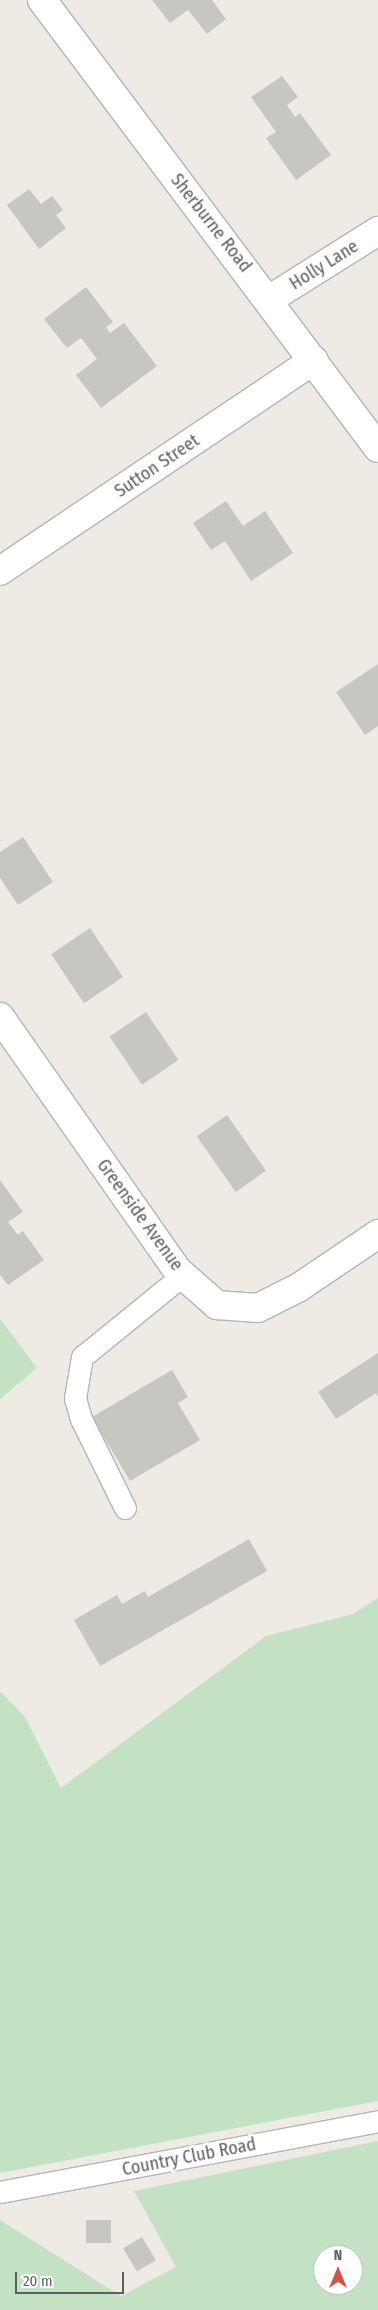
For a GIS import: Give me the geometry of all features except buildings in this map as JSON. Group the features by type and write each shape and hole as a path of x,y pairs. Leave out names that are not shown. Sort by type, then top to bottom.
{"street":[{"name":"Sherburne Road","path":"42,0 270,299 378,448"},
{"name":"Holly Lane","path":"270,299 378,231"},
{"name":"Sutton Street","path":"0,571 314,360"},
{"name":"Greenside Avenue","path":"0,1017 183,1275 217,1305 258,1308 298,1288 378,1234"}],"lane":[{"path":"125,1508 81,1419 75,1398 82,1357 183,1275"},
{"name":"Country Club Road","path":"0,2192 378,2121"}],"green space":[{"path":"0,1319 37,1368 0,1399"},
{"path":"378,1598 378,2101 0,2173 0,1691 25,1717 61,1788 266,1636 353,1614"},
{"path":"378,2141 378,2310 0,2310 0,2220 121,2296 176,2267 134,2191"}]}
